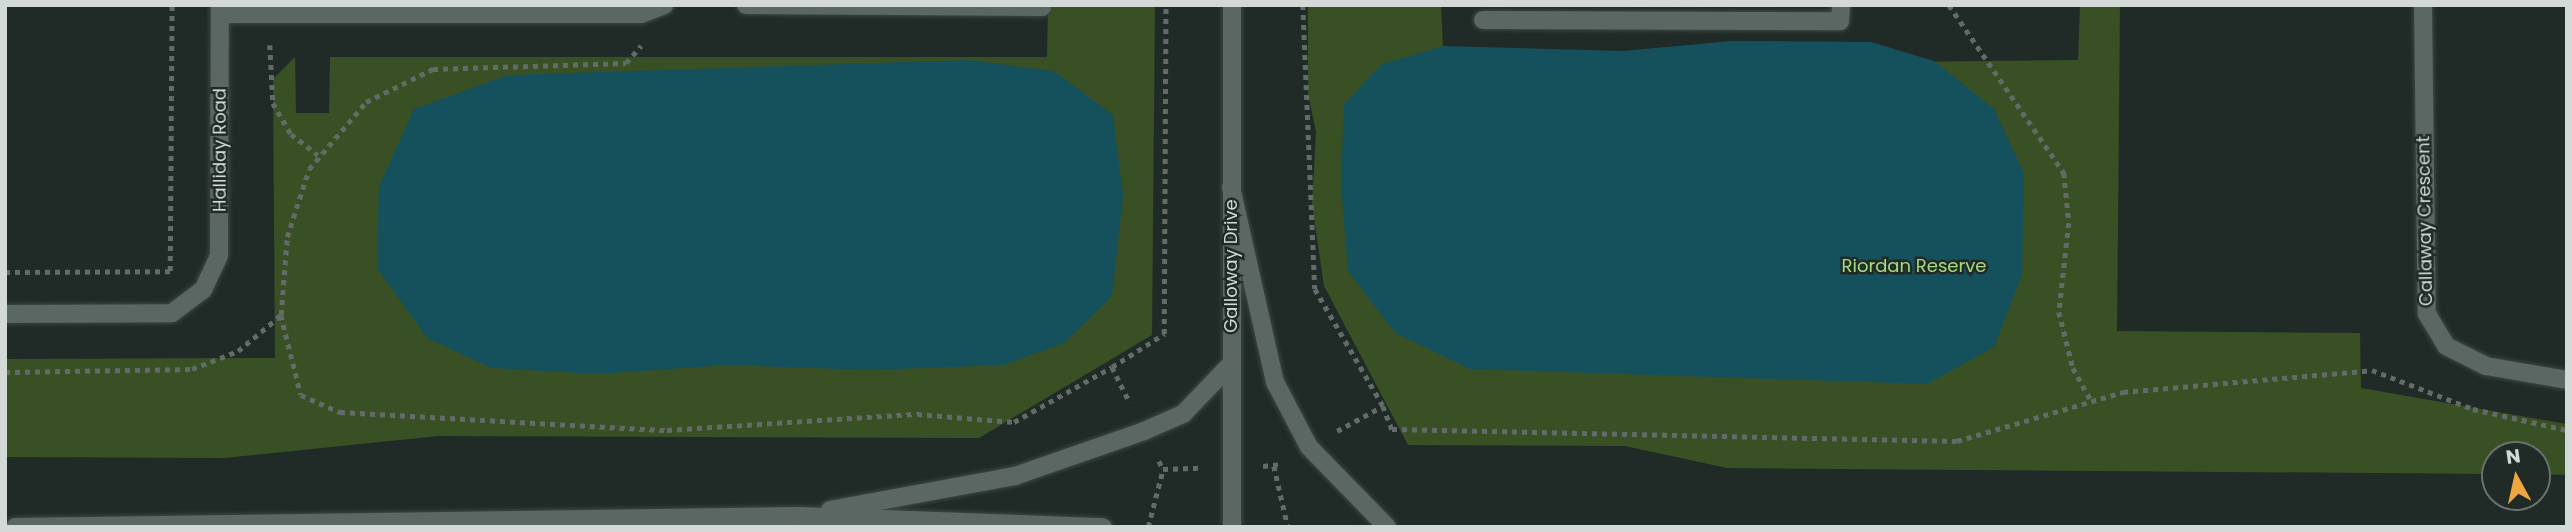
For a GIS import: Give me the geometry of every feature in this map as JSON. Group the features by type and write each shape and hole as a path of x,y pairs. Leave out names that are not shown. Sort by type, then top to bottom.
{"street":[{"path":"220,10 271,14 641,14 664,5"},
{"path":"746,5 1042,7"},
{"name":"Galloway Drive","path":"1232,527 1233,5"},
{"path":"1483,20 1840,21 1841,5"},
{"name":"Callaway Crescent","path":"2423,5 2427,314 2446,346 2486,366 2567,380"},
{"name":"Halliday Road","path":"5,314 172,313 203,290 219,255 220,10"},
{"path":"1231,187 1275,382 1309,447 1387,527"},
{"path":"799,516 1016,475 1144,431 1184,414 1231,364"},
{"path":"15,527 446,524 799,516 1103,527"}],"path":[{"path":"5,272 170,271 172,5"},
{"path":"1112,366 1164,334 1166,5"},
{"path":"1303,5 1315,289 1383,406"},
{"path":"1949,5 2064,173 2069,223 2059,312 2073,368 2090,399"},
{"path":"271,14 272,103 291,134 318,155"},
{"path":"281,314 287,237 318,155 366,102 433,69 634,60 641,14"},
{"path":"1274,466 1288,527"},
{"path":"1148,527 1163,469"}],"green space":[{"path":"1048,5 1155,5 1152,335 979,438 438,436 224,458 5,457 5,359 275,358 273,79 295,57 296,113 329,113 330,57 1047,57"},
{"name":"Riordan Reserve","path":"1308,5 1441,5 1444,67 2078,60 2080,5 2120,5 2117,331 2360,333 2361,388 2567,424 2567,475 2551,474 2551,441 2481,441 2481,474 1727,468 1625,446 1408,445 1324,286 1312,204 1316,132 1308,93"}],"water":[{"path":"1732,41 1871,42 1934,61 1994,109 2024,173 2022,275 1994,347 1927,384 1470,369 1395,333 1348,271 1341,186 1344,104 1382,64 1444,46 1623,51"},
{"path":"968,60 1054,71 1113,115 1123,196 1112,296 1064,343 1004,365 869,370 727,365 598,374 491,368 427,338 377,268 379,186 414,109 508,75"}]}
